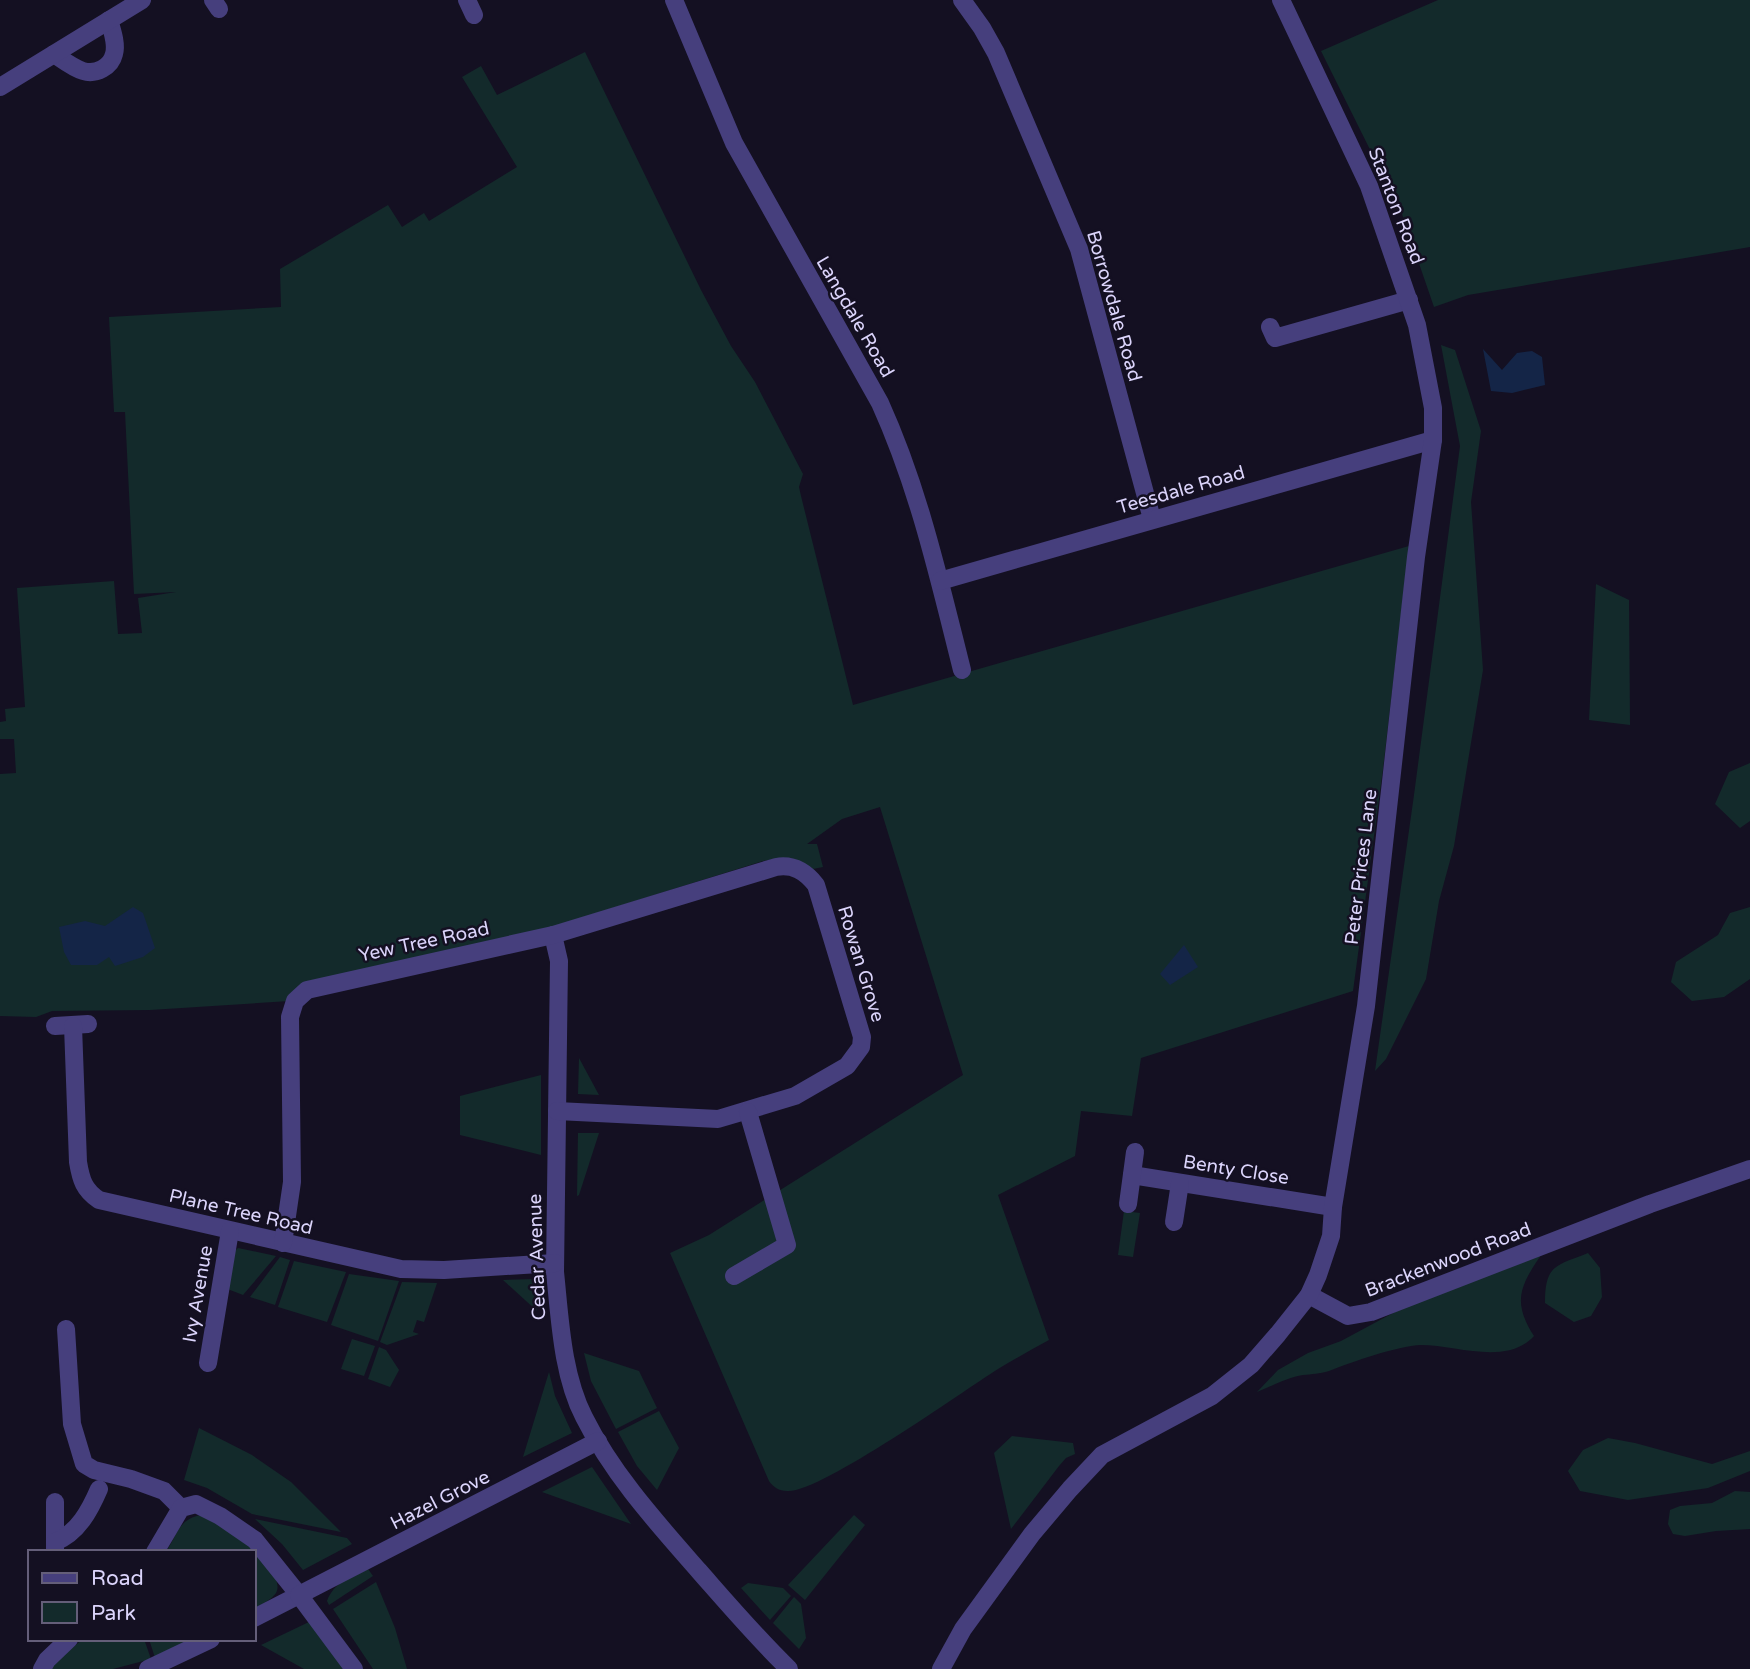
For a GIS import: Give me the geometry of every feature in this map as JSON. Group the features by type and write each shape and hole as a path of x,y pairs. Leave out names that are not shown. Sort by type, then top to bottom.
{"street":[{"path":"0,87 142,0"},
{"name":"Langdale Road","path":"674,0 734,143 880,402 910,472 962,670"},
{"name":"Borrowdale Road","path":"961,0 996,53 1079,248 1152,519"},
{"name":"Stanton Road","path":"1281,0 1369,186 1409,300 1417,325 1433,408 1433,440"},
{"path":"54,54 84,72 97,72 107,66 115,53 109,20"},
{"path":"1270,327 1275,338 1409,300"},
{"name":"Teesdale Road","path":"940,581 1433,440"},
{"name":"Peter Prices Lane","path":"1309,1295 1331,1236 1333,1207 1366,1006 1416,557 1433,440"},
{"name":"Yew Tree Road","path":"283,1243 292,1182 290,1017 295,1001 307,990 553,935 776,867 788,865 799,870"},
{"name":"Rowan Grove","path":"557,1111 718,1119 795,1096 847,1066 861,1047 862,1037 816,885 799,870"},
{"name":"Cedar Avenue","path":"553,935 559,961 555,1263 560,1323 568,1368 584,1417 620,1476 786,1668"},
{"name":"Plane Tree Road","path":"72,1025 78,1163 81,1180 88,1193 110,1203 401,1269 443,1270 555,1263"},
{"path":"734,1276 787,1245 748,1112"},
{"path":"1128,1205 1135,1152"},
{"name":"Brackenwood Road","path":"1309,1295 1348,1316 1371,1312 1650,1204 1750,1169"},
{"name":"Benty Close","path":"1132,1175 1333,1207"},
{"path":"1174,1222 1180,1183"},
{"name":"Ivy Avenue","path":"208,1363 230,1231"},
{"path":"941,1669 963,1629 1032,1534 1102,1455 1212,1396 1251,1365 1309,1295"},
{"path":"66,1329 72,1424 84,1464 94,1470 164,1491 181,1508"},
{"name":"Hazel Grove","path":"256,1618 598,1441"},
{"path":"55,1547 80,1522 99,1489"},
{"path":"55,1502 55,1547"},
{"path":"156,1550 181,1508 196,1504 220,1516 255,1540 354,1669"},
{"path":"42,1669 65,1641"},
{"path":"148,1669 207,1641"}],"green space":[{"path":"1438,0 1750,0 1750,247 1468,295 1434,307 1402,214 1321,51"},
{"path":"585,52 701,290 731,346 755,382 803,474 799,487 853,705 1409,546 1353,991 1141,1058 1132,1116 1081,1111 1075,1156 998,1195 1049,1340 998,1369 859,1460 804,1488 787,1491 777,1488 769,1481 670,1253 709,1235 963,1075 880,807 842,819 807,844 817,844 823,867 808,870 787,860 763,861 549,928 289,1001 150,1010 52,1011 36,1017 0,1016 0,774 16,773 14,739 0,739 0,722 6,721 5,709 25,707 17,588 114,581 118,634 142,633 138,598 176,592 134,594 125,412 114,412 109,317 281,307 280,269 388,205 402,227 424,213 429,221 517,167 462,77 481,66 497,95"},
{"path":"1441,345 1455,350 1481,431 1471,502 1483,670 1454,846 1439,901 1426,979 1386,1059 1375,1071 1460,446"},
{"path":"1596,584 1629,600 1630,725 1589,720"},
{"path":"1750,763 1750,821 1740,828 1715,804 1729,772"},
{"path":"1750,907 1750,979 1724,997 1692,1001 1671,982 1676,962 1718,935 1730,913"},
{"path":"579,1058 599,1095 578,1094"},
{"path":"541,1075 541,1155 460,1135 460,1096"},
{"path":"578,1133 599,1133 577,1196"},
{"path":"1124,1211 1140,1213 1133,1257 1118,1255"},
{"path":"238,1248 276,1256 243,1295 225,1288 230,1255"},
{"path":"1543,1252 1529,1274 1522,1293 1523,1312 1534,1336 1523,1345 1496,1352 1411,1346 1325,1372 1292,1378 1257,1392 1278,1370 1308,1353 1341,1341 1408,1305"},
{"path":"1588,1253 1600,1268 1602,1297 1591,1316 1574,1322 1545,1303 1547,1281 1554,1268"},
{"path":"280,1257 290,1260 275,1305 250,1297"},
{"path":"294,1261 346,1272 327,1322 278,1307"},
{"path":"349,1274 399,1281 378,1341 331,1325"},
{"path":"535,1279 537,1311 503,1280"},
{"path":"402,1282 437,1283 424,1322 417,1320 413,1332 419,1334 387,1345 380,1342"},
{"path":"352,1339 375,1346 364,1376 341,1369"},
{"path":"379,1347 386,1350 399,1370 390,1387 368,1379"},
{"path":"584,1353 639,1371 657,1408 616,1429 591,1381"},
{"path":"549,1372 555,1396 572,1433 523,1457"},
{"path":"659,1411 679,1448 657,1490 637,1466 618,1432"},
{"path":"199,1428 252,1455 291,1482 341,1532 252,1514 207,1488 184,1480"},
{"path":"1012,1436 1073,1443 1075,1454 1066,1458 1059,1466 1011,1529 994,1453"},
{"path":"1608,1438 1712,1464 1750,1451 1750,1471 1708,1488 1628,1500 1580,1491 1568,1471 1583,1450"},
{"path":"592,1467 631,1524 542,1492"},
{"path":"1735,1491 1750,1492 1750,1529 1685,1536 1673,1534 1668,1524 1670,1510 1680,1506 1712,1503"},
{"path":"202,1515 240,1537 255,1550 167,1550 183,1524"},
{"path":"854,1515 865,1525 805,1600 788,1585"},
{"path":"255,1519 347,1538 352,1544 303,1570 282,1544"},
{"path":"256,1551 272,1570 278,1586 276,1593 256,1607"},
{"path":"368,1569 373,1576 329,1605 327,1601 334,1589"},
{"path":"376,1582 395,1628 407,1669 373,1669 333,1609"},
{"path":"748,1583 783,1588 791,1596 770,1620 741,1588"},
{"path":"794,1597 801,1604 806,1638 799,1649 773,1623"},
{"path":"311,1621 344,1669 304,1669 261,1645"},
{"path":"81,1641 145,1641 151,1659 113,1669 51,1669 56,1661"},
{"path":"150,1641 191,1641 155,1658"}],"water":[{"path":"1483,349 1502,370 1517,353 1532,351 1542,357 1545,385 1512,393 1491,391"},
{"path":"133,907 143,913 155,948 143,957 115,966 109,957 97,965 71,965 64,952 59,927 85,921 105,926"},
{"path":"1184,945 1198,967 1170,985 1160,974"}]}
